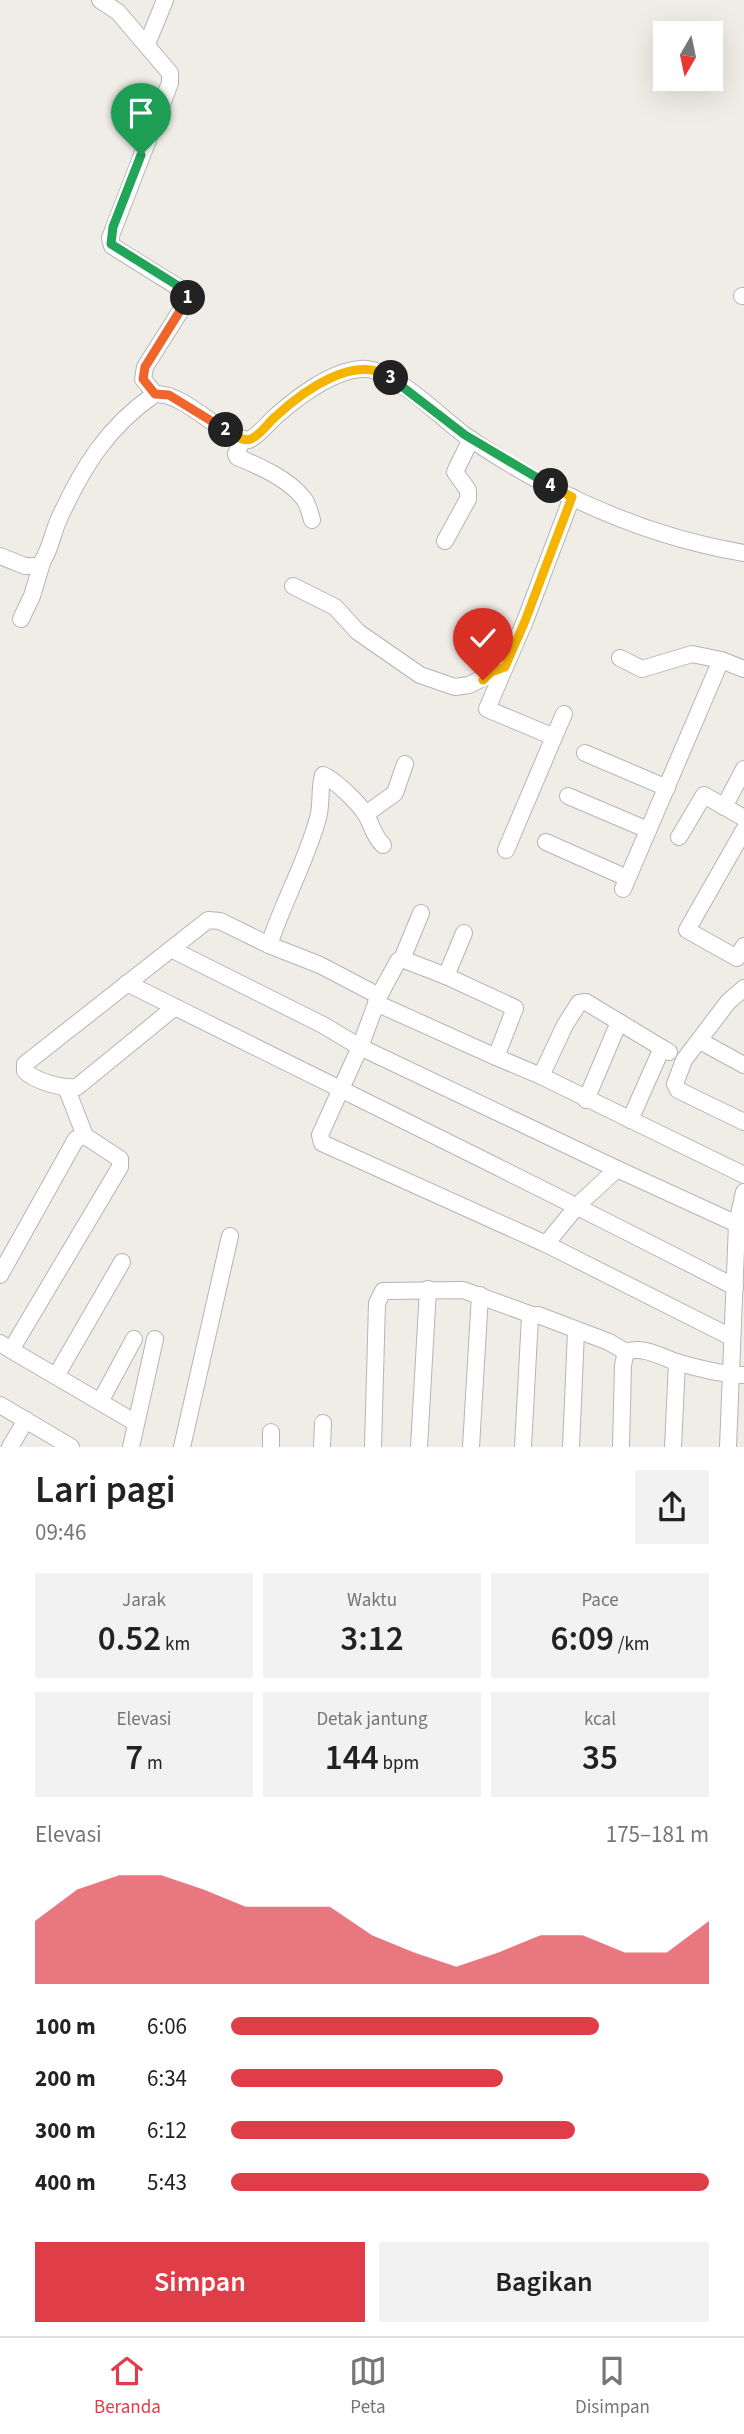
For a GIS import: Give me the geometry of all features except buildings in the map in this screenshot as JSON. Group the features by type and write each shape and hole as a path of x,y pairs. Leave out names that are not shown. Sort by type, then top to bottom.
{"street":[{"path":"100,0 118,12 147,44 168,70 170,80 110,239 112,246 189,294 145,367 143,379 155,394"},
{"path":"147,44 165,0"},
{"path":"21,619 58,522 99,446 126,415 155,394 169,395 243,439 253,438 278,414 323,382 361,368 386,374 471,439 572,497 645,529 744,552"},
{"path":"243,439 237,457 288,485 304,499 313,520"},
{"path":"445,541 468,499 467,490 455,472 471,439"},
{"path":"554,737 487,709 525,621 572,497"},
{"path":"0,555 32,568 42,563"},
{"path":"293,586 335,607 369,640 427,678 446,686 463,687 476,683 491,672 505,667"},
{"path":"620,658 640,669 688,655 699,655 721,660 744,677"},
{"path":"546,842 625,884 721,660"},
{"path":"506,850 564,714"},
{"path":"585,753 667,788"},
{"path":"366,814 395,793 405,764"},
{"path":"724,807 744,769"},
{"path":"269,945 276,920 301,866 319,817 323,775 335,782 366,814 378,841 383,845"},
{"path":"679,837 704,795 744,818"},
{"path":"568,796 648,831"},
{"path":"744,830 687,930 737,958 744,946"},
{"path":"421,913 402,959 398,961 377,1000 360,1047 320,1135 322,1143 547,1244 735,1345"},
{"path":"175,1007 82,1084 66,1087 24,1071 25,1064 205,922 220,921 269,945 320,965 377,1000 744,1175"},
{"path":"446,976 464,933"},
{"path":"171,950 323,1025 360,1047 737,1224"},
{"path":"402,959 515,1008 496,1057"},
{"path":"127,983 340,1091 578,1205 736,1287"},
{"path":"744,988 728,1002 684,1060 675,1088 744,1122"},
{"path":"541,1076 565,1025 579,1003 586,1002 684,1060"},
{"path":"728,1002 744,1010"},
{"path":"586,1100 619,1022"},
{"path":"699,1041 744,1065"},
{"path":"630,1120 662,1048"},
{"path":"66,1087 85,1136 120,1158 120,1167 5,1346 136,1423"},
{"path":"0,1275 76,1139 85,1136"},
{"path":"547,1244 578,1205 617,1169"},
{"path":"728,1447 735,1374 737,1224 744,1192"},
{"path":"182,1447 230,1236"},
{"path":"56,1376 122,1262"},
{"path":"419,1447 428,1289"},
{"path":"373,1447 379,1295 383,1291 463,1290 609,1342 626,1352"},
{"path":"471,1447 480,1295"},
{"path":"523,1447 528,1318 532,1315"},
{"path":"571,1447 576,1331"},
{"path":"100,1402 134,1339"},
{"path":"131,1447 155,1339"},
{"path":"626,1352 632,1349 647,1351 677,1362 735,1374"},
{"path":"621,1447 623,1365 626,1352"},
{"path":"673,1447 677,1362"},
{"path":"0,1405 70,1447"},
{"path":"10,1447 26,1420"},
{"path":"322,1447 323,1423"}],"route":[{"path":"141,155 113,227 111,244 189,295 145,367 143,379 155,394 169,395 236,436 249,440 278,414 323,382 361,368 372,369 386,374 465,435 572,497 505,667 491,672 483,680"}]}
